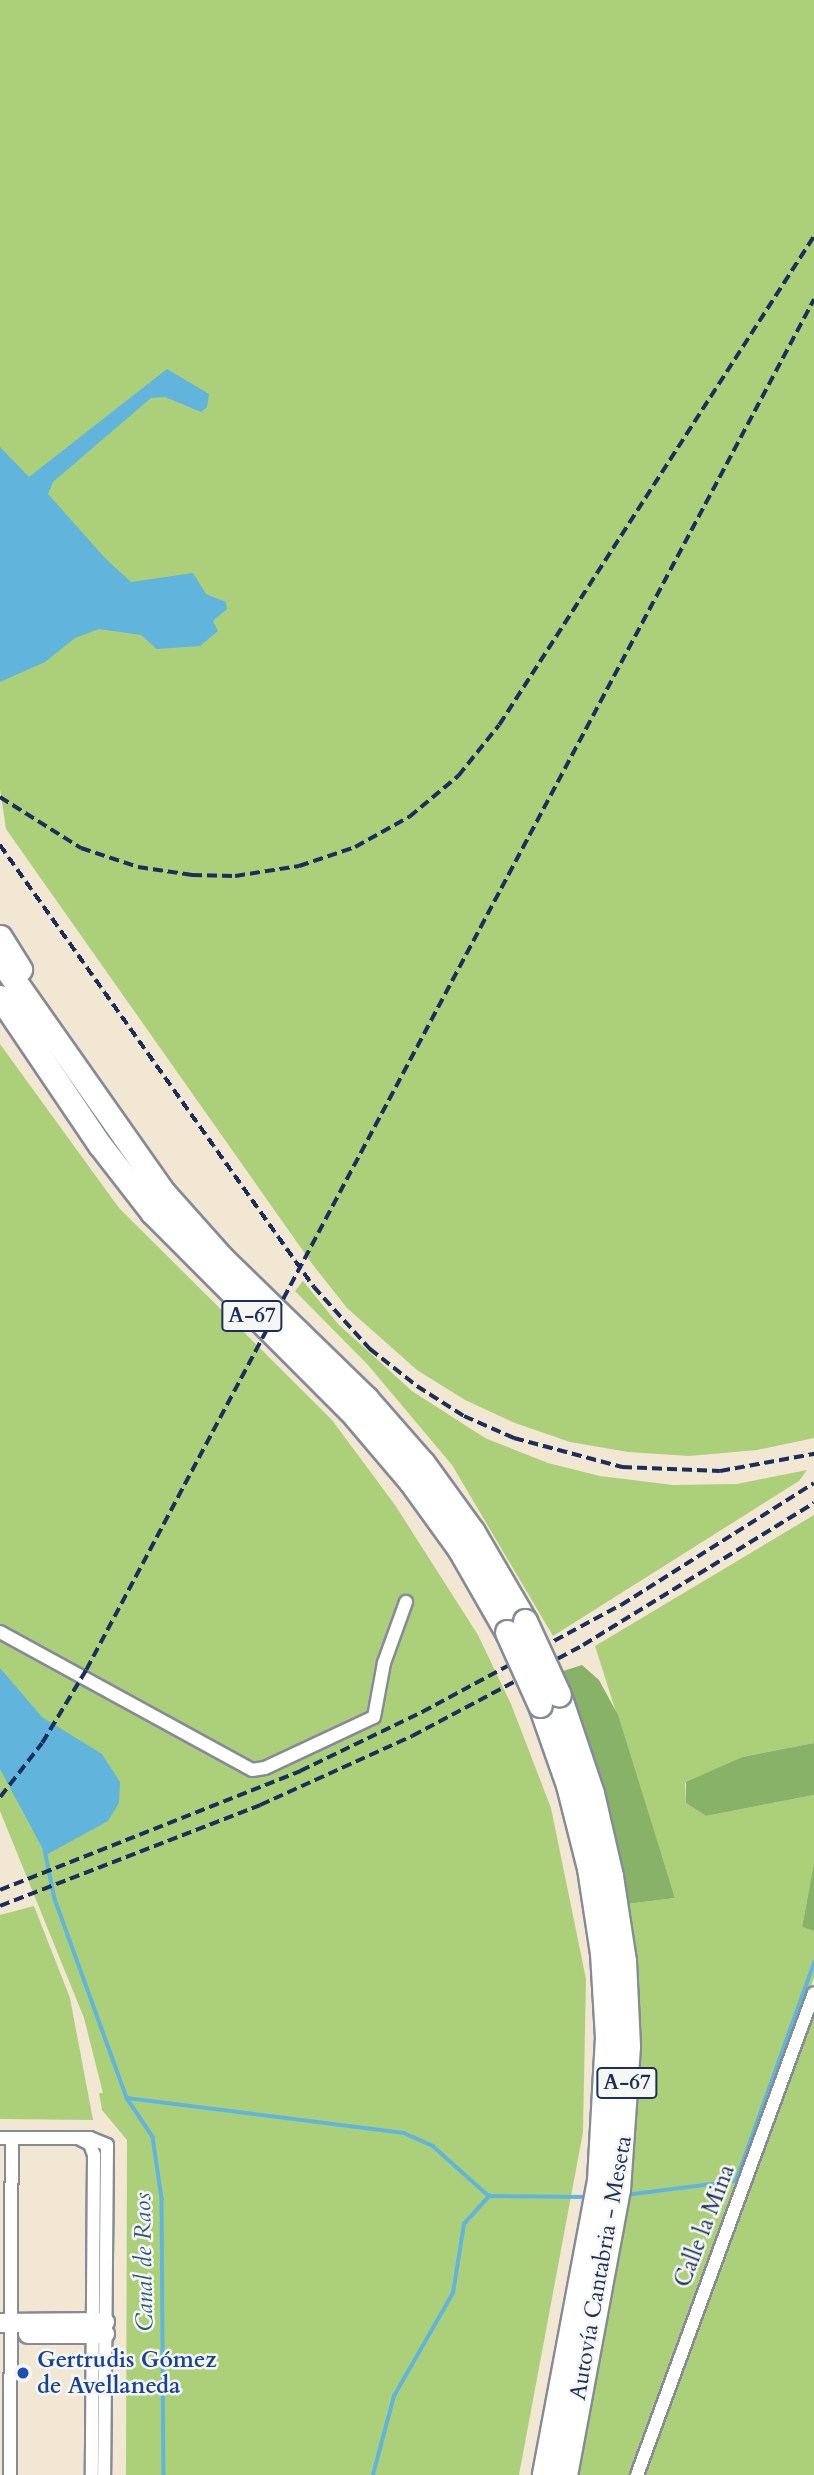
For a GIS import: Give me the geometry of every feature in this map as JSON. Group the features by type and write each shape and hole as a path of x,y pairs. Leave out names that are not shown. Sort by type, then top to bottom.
{"highway":[{"path":"0,937 164,1193"},
{"name":"Autovía Cantabria - Meseta","path":"0,960 164,1193 405,1441 473,1532 592,1793 611,1876 624,1961 628,2046 618,2189 565,2475"},
{"name":"Autovía Cantabria - Meseta","path":"0,997 100,1145 153,1213 355,1416 411,1482 516,1626"},
{"name":"Autovía Cantabria - Meseta","path":"544,2475 599,2180 607,2037 602,1953 587,1858 549,1700"}],"main road":[{"path":"5,2328 98,2328"}],"street":[{"path":"0,1632 252,1770 265,1768 374,1717 384,1663 406,1602"},
{"name":"Calle la Mina","path":"637,2475 814,1993"},
{"path":"10,2475 5,2328 6,2138 79,2138 107,2145 92,2475"},
{"path":"79,2138 90,2144 94,2155 104,2475"}],"green space":[{"path":"0,0 814,0 814,1438 757,1450 689,1456 628,1452 570,1442 515,1423 465,1400 417,1370 347,1308 313,1265 6,829 0,789"},
{"path":"0,1044 119,1208 332,1420 395,1505 478,1635 511,1704 551,1808 586,1979 583,2132 519,2475 126,2475 127,2140 102,2110 99,2093 103,2093 84,2018 0,1811"},
{"path":"303,1281 338,1324 412,1391 485,1438 548,1463 600,1476 673,1485 737,1484 807,1470 799,1481 553,1636 452,1465 368,1365 295,1291"},
{"path":"814,1515 814,1743 742,1757 685,1783 686,1803 706,1816 814,1795 814,1863 802,1927 814,1931 814,1978 631,2475 575,2475 634,2146 638,2060 627,1904 675,1898 595,1646"},
{"path":"582,1665 599,1680 618,1715 675,1898 627,1904 617,1845 560,1672"},
{"path":"814,1743 814,1795 706,1816 686,1803 686,1782 742,1757"},
{"path":"814,1863 814,1931 802,1927"},
{"path":"34,1906 70,1998 93,2120 0,2119 0,1915"},
{"path":"814,2014 814,2475 644,2475 728,2244"}],"water":[{"path":"167,369 209,394 207,407 201,412 165,397 151,398 53,482 48,494 105,558 131,582 193,573 206,594 226,602 227,609 213,621 218,631 200,646 157,649 141,635 99,629 75,638 45,662 0,682 0,447 29,477"},
{"path":"0,1668 42,1717 102,1754 120,1782 119,1803 108,1821 46,1855 0,1769"}],"waterway":[{"name":"Canal de Raos","path":"45,1850 55,1899 127,2098 153,2137 162,2199 164,2475"},
{"path":"626,2195 736,2181 814,1963"},
{"path":"127,2098 404,2133 433,2146 489,2196 587,2197"},
{"path":"373,2475 394,2396 453,2293 464,2224 489,2196"}],"railway":[{"path":"0,797 81,848 138,867 192,875 235,876 299,866 355,847 409,817 458,776 499,725 814,236"},
{"path":"0,1797 42,1743 86,1670 814,299"},
{"path":"0,845 314,1287 370,1349 417,1386 464,1416 514,1438 622,1467 720,1471 814,1454"},
{"path":"0,1890 300,1771 422,1712 621,1605 814,1483"},
{"path":"0,1906 260,1805 412,1736 583,1645 814,1503"}],"place":[{"name":"Gertrudis Gómez de Avellaneda","path":"23,2373"}]}
